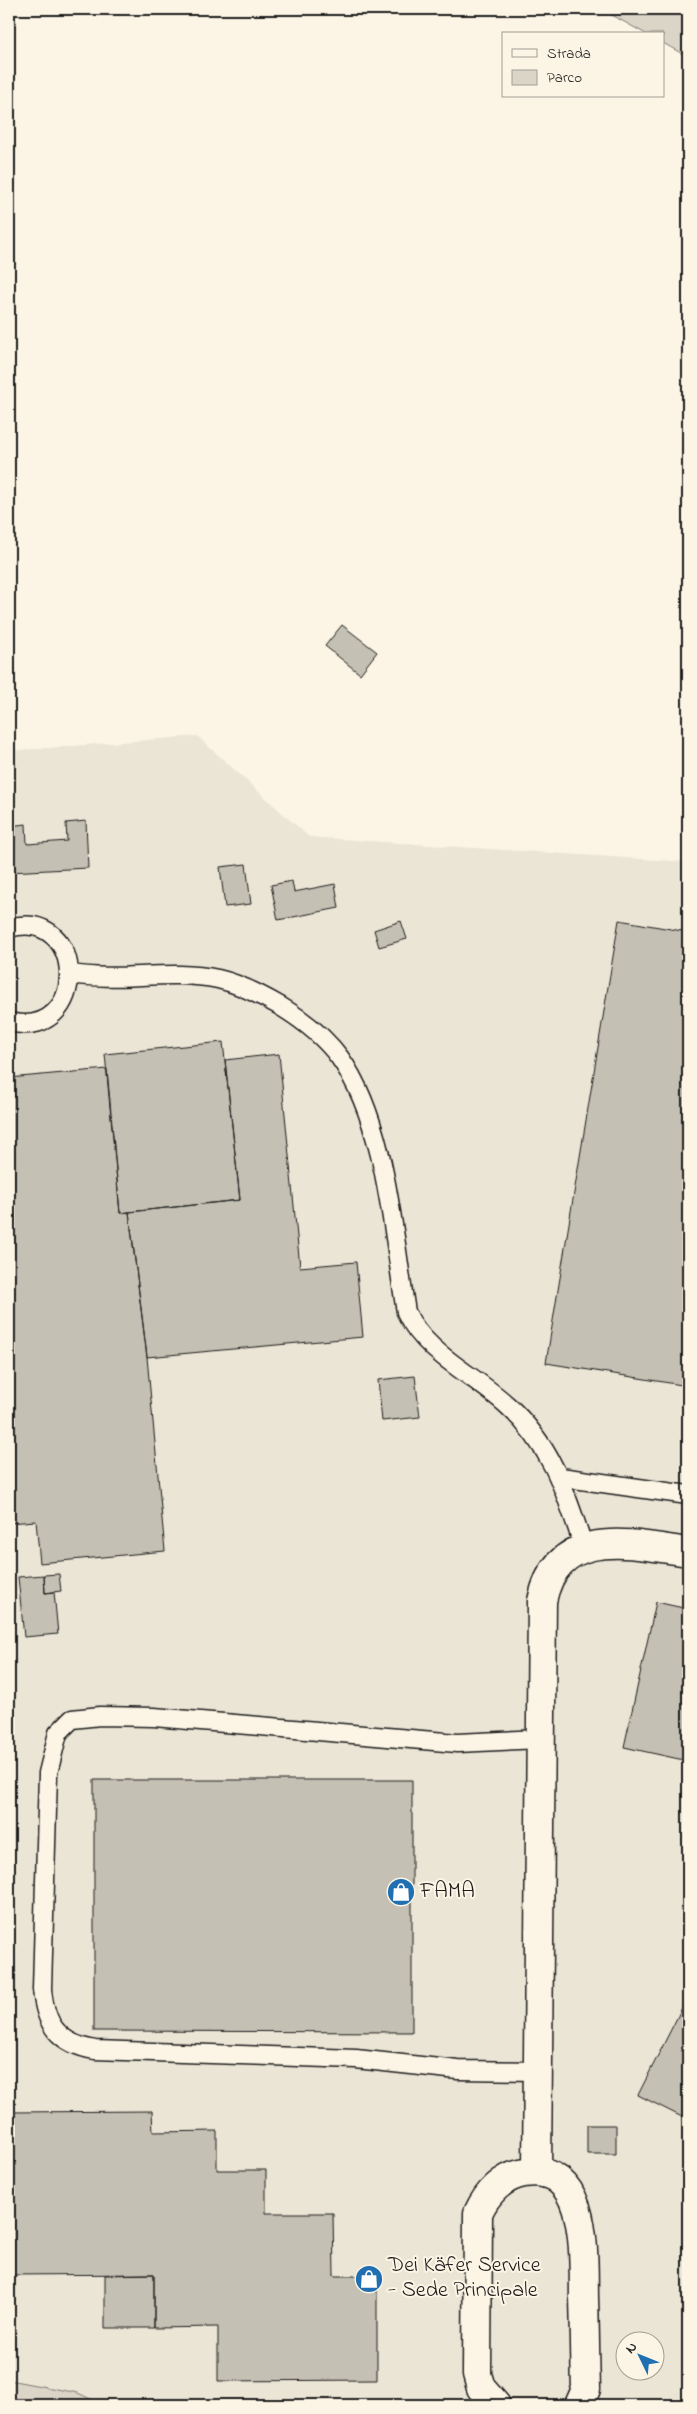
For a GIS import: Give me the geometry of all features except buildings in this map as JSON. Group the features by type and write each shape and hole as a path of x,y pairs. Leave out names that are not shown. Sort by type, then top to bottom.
{"street":[{"path":"537,2171 540,1739 542,1601 545,1588 565,1558 596,1544 627,1543 688,1552"},
{"path":"496,2405 485,2394 478,2381 478,2213 488,2196 506,2179 520,2173 537,2171 551,2176 566,2188 580,2219 586,2389 579,2405"}],"lane":[{"path":"9,928 16,926 33,927 48,933 64,951 71,974 68,990 61,1004 49,1016 34,1022 18,1024 9,1022"},
{"path":"71,974 103,978 178,976 217,979 243,987 270,1000 300,1020 327,1042 352,1077 373,1133 384,1177 406,1312 411,1324 427,1342 508,1406 523,1421 549,1456 560,1478 584,1548"},
{"path":"560,1478 688,1495"},
{"path":"538,2071 458,2070 356,2059 95,2050 67,2042 56,2032 43,2004 42,1989 48,1773 58,1733 72,1719 100,1716 154,1716 457,1743 540,1739"}],"shaded area":[{"path":"197,736 309,837 688,862 688,2405 103,2405 78,2393 9,2380 9,751"}],"green space":[{"path":"601,9 688,9 688,57 664,44 664,32 642,32"},
{"path":"9,2380 78,2393 103,2405 9,2405"}],"place":[{"name":"FAMA","path":"401,1892"},
{"name":"Dei Käfer Service - Sede Principale","path":"369,2279"}]}
